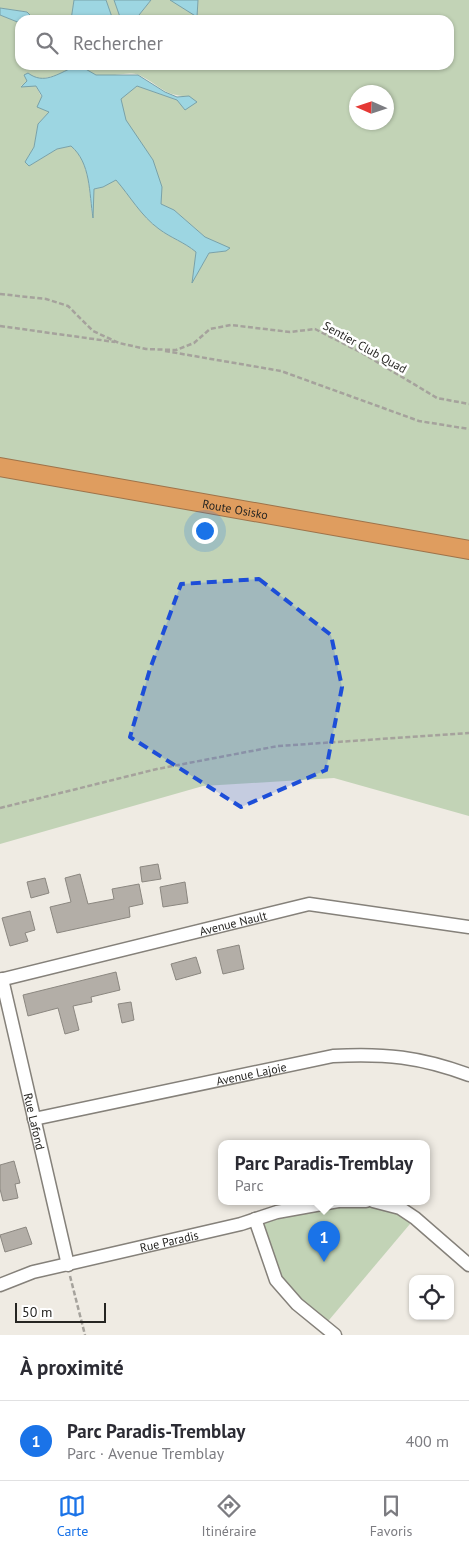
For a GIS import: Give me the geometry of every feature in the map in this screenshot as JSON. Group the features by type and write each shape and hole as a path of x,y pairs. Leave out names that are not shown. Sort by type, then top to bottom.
{"highway":[{"name":"Route Osisko","path":"0,467 469,550"}],"street":[{"name":"Avenue Nault","path":"1,979 309,904 469,927"},
{"name":"Rue Lafond","path":"1,979 68,1265"},
{"name":"Avenue Lajoie","path":"34,1119 333,1056 366,1054 408,1056 469,1075"},
{"name":"Rue Paradis","path":"0,1285 33,1272 68,1265 277,1212 316,1205"},
{"path":"388,1205 400,1208 415,1218 469,1265"},
{"path":"255,1219 276,1280 298,1304 334,1335"}],"path":[{"path":"0,294 46,299 68,306 93,331 119,343"},
{"name":"Sentier Club Quad","path":"157,350 176,350 194,343 210,329 231,325 290,332 315,329 362,353 438,398 469,404"},
{"path":"0,326 119,343 281,371 419,421 469,429"},
{"path":"0,808 157,769 278,746 469,733"},
{"path":"68,1265 85,1335"}],"highlighted area":[{"path":"259,579 331,635 342,687 326,770 241,807 130,737 150,669 181,584"}],"green space":[{"path":"0,0 74,0 72,15 30,15 27,12 0,8"},
{"path":"106,0 114,0 119,15 111,15"},
{"path":"151,0 170,0 195,15 139,15"},
{"path":"198,0 469,0 469,816 334,778 203,786 0,844 0,15 15,21 15,70 68,70 55,76 28,81 21,86 36,86 49,112 38,124 34,147 25,162 29,166 57,149 71,146 82,160 88,177 92,214 94,189 103,187 116,179 141,212 153,224 196,252 193,281 209,253 226,251 229,248 205,237 174,210 160,204 153,160 125,120 120,99 137,86 177,100 185,110 189,96 180,96 167,92 139,75 129,73 101,76 83,70 454,70 454,15 197,15"},
{"path":"333,1205 369,1205 415,1218 324,1326 276,1280 255,1219"}],"water":[{"path":"74,0 106,0 111,15 72,15"},
{"path":"114,0 151,0 139,15 119,15"},
{"path":"170,0 198,0 197,15 194,15"},
{"path":"0,8 27,12 30,15 15,15 15,21 0,15"},
{"path":"67,70 87,70 96,75 138,75 165,92 177,97 189,96 197,102 185,110 177,100 137,86 121,99 126,120 153,160 162,187 161,204 174,210 205,237 230,248 226,251 209,253 192,283 196,252 153,224 116,180 103,187 94,189 93,218 86,170 78,153 71,146 57,149 29,166 25,162 34,147 38,124 49,112 37,107 42,96 36,86 21,87 27,81 24,75 28,73 45,78"}],"building":[{"path":"158,864 161,879 142,882 140,867"},
{"path":"80,874 88,904 114,899 112,889 139,884 143,904 129,907 130,917 57,933 50,907 71,902 65,878"},
{"path":"45,878 49,893 31,898 27,882"},
{"path":"185,882 188,903 163,907 160,887"},
{"path":"30,911 35,930 25,933 28,941 10,946 2,918"},
{"path":"239,945 244,969 223,974 217,950"},
{"path":"196,957 201,973 176,980 171,964"},
{"path":"116,972 120,990 91,997 92,1002 73,1006 79,1030 65,1034 58,1008 28,1016 23,995"},
{"path":"131,1002 134,1020 122,1023 118,1004"},
{"path":"14,1161 20,1183 15,1184 18,1198 3,1201 0,1189 0,1165"},
{"path":"26,1227 32,1244 5,1252 0,1235"}],"place":[{"name":"Parc Paradis-Tremblay","path":"324,1262"}]}
